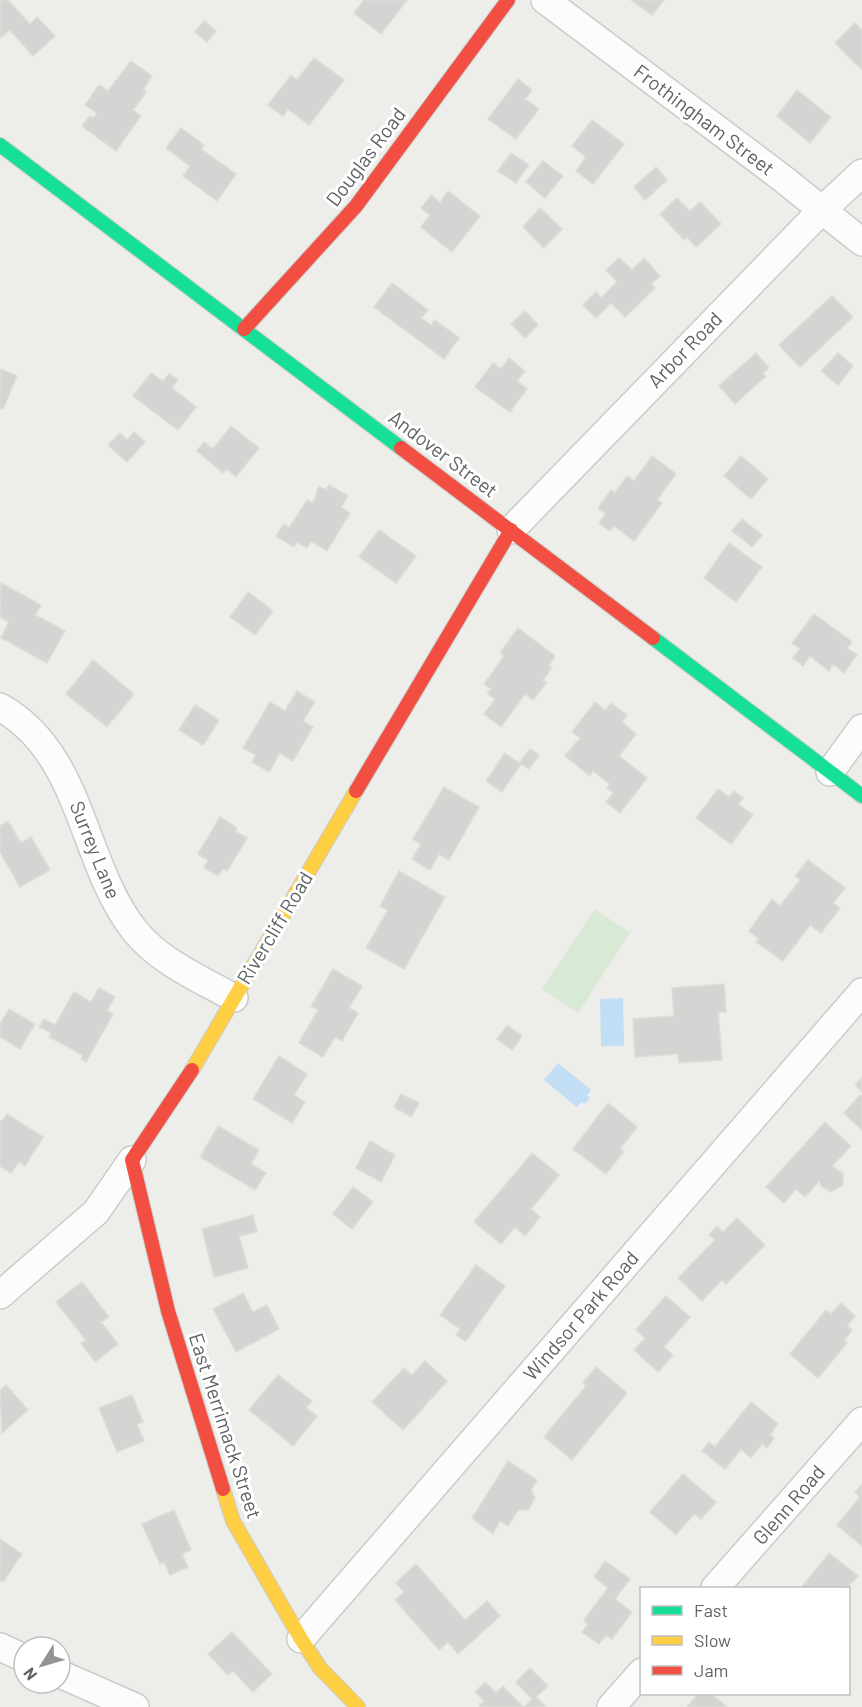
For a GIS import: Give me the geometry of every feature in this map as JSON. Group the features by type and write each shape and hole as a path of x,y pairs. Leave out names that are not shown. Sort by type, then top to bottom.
{"street":[{"name":"Douglas Road","path":"244,329 356,206 508,0"},
{"name":"Frothingham Street","path":"545,0 862,242"},
{"name":"Andover Street","path":"0,145 862,796"},
{"name":"Arbor Road","path":"511,530 822,210 862,173"},
{"name":"Rivercliff Road","path":"0,1295 96,1212 174,1100 511,530"},
{"name":"Surrey Lane","path":"0,707 37,737 60,769 100,872 123,915 137,934 171,962 234,998"},
{"path":"830,772 862,728"},
{"name":"Windsor Park Road","path":"300,1639 862,992"},
{"name":"East Merrimack Street","path":"132,1160 168,1311 233,1521 300,1639 320,1668 358,1707"},
{"name":"Glenn Road","path":"716,1587 862,1421"},
{"path":"611,1707 640,1674"},
{"path":"72,1679 135,1707"}],"green space":[{"path":"595,909 630,933 578,1013 542,989"}],"water":[{"path":"623,998 624,1046 601,1046 600,999"},
{"path":"558,1063 591,1090 587,1095 590,1098 584,1104 581,1102 577,1107 544,1080"}],"building":[{"path":"0,0 8,0 30,24 37,17 55,36 33,56 10,30 0,38"},
{"path":"364,0 407,0 381,34 354,13"},
{"path":"631,0 664,0 652,15"},
{"path":"204,21 216,31 207,42 195,32"},
{"path":"855,23 862,30 862,70 835,43"},
{"path":"314,58 344,80 309,125 288,109 283,116 268,105 291,75 297,80"},
{"path":"131,61 152,76 143,90 146,92 133,110 141,116 116,151 82,126 90,116 93,118 97,113 85,105 99,85 108,91"},
{"path":"518,79 532,90 525,99 539,109 516,139 488,119"},
{"path":"797,90 831,117 810,143 777,116"},
{"path":"592,120 624,144 593,184 576,171 586,157 572,146"},
{"path":"181,128 204,145 201,149 236,174 217,201 183,176 190,166 166,148"},
{"path":"511,153 529,165 516,183 498,171"},
{"path":"543,161 563,176 545,198 526,182"},
{"path":"656,167 667,180 645,200 634,187"},
{"path":"448,191 480,216 452,252 421,227 430,215 421,208 431,195 440,203"},
{"path":"677,198 690,211 700,202 721,224 696,247 687,237 684,240 660,214"},
{"path":"540,208 562,229 544,248 523,227"},
{"path":"619,258 632,270 644,258 660,276 651,284 655,288 625,317 611,303 596,318 583,305 596,292 601,298 617,282 606,270"},
{"path":"392,283 428,310 421,318 431,325 435,320 459,338 444,359 374,307"},
{"path":"832,296 853,317 800,367 779,345"},
{"path":"525,311 538,325 525,338 511,324"},
{"path":"756,353 769,368 763,373 766,376 735,404 719,386"},
{"path":"838,353 853,366 838,385 821,371"},
{"path":"509,358 525,371 517,381 527,389 510,412 475,387 493,363 501,369"},
{"path":"0,369 17,376 3,409 0,408"},
{"path":"151,373 163,381 169,374 178,380 172,388 196,407 178,430 133,396"},
{"path":"231,426 259,448 236,477 227,469 223,473 197,451 204,442 213,449"},
{"path":"134,432 145,442 127,462 108,445 120,433 127,440"},
{"path":"652,456 676,474 657,500 662,503 634,541 614,526 610,531 599,523 606,514 598,508 611,490 615,493 627,476 634,481"},
{"path":"741,456 768,479 751,499 724,476"},
{"path":"329,485 348,496 341,507 350,513 327,551 311,541 307,548 297,542 294,547 276,536 284,524 289,528 307,500 313,503 319,486 326,490"},
{"path":"742,519 762,535 752,547 732,531"},
{"path":"379,530 416,556 396,583 359,557"},
{"path":"729,543 762,567 736,602 704,578"},
{"path":"1,583 41,605 35,615 65,631 47,663 1,638 9,622 0,617"},
{"path":"248,592 273,611 255,635 230,617"},
{"path":"814,614 852,642 847,648 857,655 844,673 833,664 829,671 810,656 803,666 793,658 800,649 792,643"},
{"path":"518,628 555,656 549,665 552,667 543,680 547,682 533,700 525,694 501,727 484,714 495,699 487,693 491,689 484,684 504,656 500,653"},
{"path":"93,660 134,694 107,727 66,694"},
{"path":"297,691 315,702 303,721 313,727 293,761 280,753 269,772 252,762 256,755 243,748 270,702 285,711"},
{"path":"595,702 605,710 611,703 627,715 622,722 636,734 619,756 647,778 620,813 606,802 613,793 607,788 610,784 593,771 590,776 565,756 580,738 572,732"},
{"path":"195,705 219,720 203,745 179,730"},
{"path":"530,749 539,755 529,769 521,764 502,792 486,781 505,753 519,763"},
{"path":"444,787 479,807 449,860 439,854 430,870 412,859 421,844 413,839"},
{"path":"718,789 729,797 734,791 743,798 738,804 753,815 731,844 696,818"},
{"path":"220,817 237,828 235,831 247,838 227,871 223,869 218,876 204,868 208,860 198,854"},
{"path":"8,821 21,843 31,837 50,870 20,887 0,852 0,826"},
{"path":"808,860 845,888 833,903 840,908 821,933 810,925 783,961 756,942 759,939 749,931 772,899 780,906 800,880 795,876"},
{"path":"399,871 445,897 404,969 366,948 388,910 380,906"},
{"path":"333,969 362,986 349,1008 358,1013 342,1041 335,1037 323,1057 299,1043 318,1010 311,1006"},
{"path":"724,984 726,1012 718,1012 722,1060 679,1063 678,1054 635,1057 633,1019 674,1016 672,988"},
{"path":"99,988 115,997 107,1011 113,1014 86,1062 81,1059 83,1055 49,1037 51,1033 39,1027 44,1019 55,1025 74,992 91,1002"},
{"path":"9,1009 35,1024 20,1049 0,1037 0,1024"},
{"path":"507,1025 522,1036 512,1050 497,1039"},
{"path":"279,1056 307,1074 294,1095 305,1102 292,1123 253,1099"},
{"path":"862,1077 862,1092 855,1085"},
{"path":"401,1094 419,1103 411,1117 394,1107"},
{"path":"860,1095 862,1097 862,1130 844,1113"},
{"path":"608,1103 637,1127 620,1149 624,1151 606,1174 573,1149"},
{"path":"7,1114 43,1137 25,1166 19,1162 11,1173 0,1166 0,1120 2,1121"},
{"path":"825,1122 851,1146 832,1166 843,1173 843,1185 831,1192 822,1187 819,1181 805,1197 796,1189 784,1203 766,1187"},
{"path":"218,1126 259,1150 251,1164 266,1173 255,1190 200,1157"},
{"path":"370,1141 395,1155 381,1182 356,1168"},
{"path":"532,1153 559,1175 531,1209 540,1217 525,1236 515,1227 501,1244 474,1222"},
{"path":"353,1187 373,1202 352,1229 333,1214"},
{"path":"253,1215 257,1232 239,1236 248,1268 214,1277 202,1229"},
{"path":"737,1218 765,1245 726,1284 722,1280 702,1301 678,1278 715,1240 709,1235 717,1226 723,1232"},
{"path":"476,1265 505,1286 466,1341 456,1335 460,1329 440,1315"},
{"path":"82,1282 109,1317 101,1322 118,1344 95,1362 81,1343 86,1340 56,1302"},
{"path":"243,1293 253,1312 267,1305 279,1329 236,1352 213,1309"},
{"path":"666,1296 690,1317 664,1347 673,1355 658,1372 634,1350 645,1338 636,1330"},
{"path":"841,1303 855,1316 847,1326 852,1330 844,1341 847,1343 818,1378 790,1354 826,1310 831,1314"},
{"path":"425,1361 447,1381 403,1430 372,1402 404,1368 412,1375"},
{"path":"596,1367 627,1393 572,1460 544,1437 586,1386 583,1383"},
{"path":"278,1375 312,1401 306,1408 317,1416 293,1446 249,1410"},
{"path":"6,1385 28,1410 2,1433 0,1391"},
{"path":"132,1395 143,1422 137,1424 144,1441 117,1452 99,1408"},
{"path":"751,1402 778,1424 770,1435 774,1438 767,1448 762,1444 751,1458 741,1449 725,1469 702,1451 709,1442 715,1447"},
{"path":"508,1461 537,1480 531,1490 535,1498 528,1510 518,1510 508,1526 500,1521 493,1534 472,1518"},
{"path":"683,1474 716,1502 701,1519 694,1514 676,1535 650,1512"},
{"path":"862,1484 862,1546 837,1525 860,1497 855,1493"},
{"path":"174,1510 191,1550 182,1554 188,1567 170,1575 164,1562 160,1564 142,1524"},
{"path":"0,1539 22,1554 3,1582 0,1580"},
{"path":"829,1553 858,1576 848,1587 802,1587"},
{"path":"605,1561 630,1579 615,1599 632,1612 612,1639 606,1635 599,1644 582,1632 588,1624 584,1620 608,1588 594,1577"},
{"path":"416,1564 465,1620 487,1601 500,1616 458,1654 448,1642 439,1650 395,1600 404,1592 396,1583"},
{"path":"232,1632 272,1674 253,1692 233,1671 228,1675 208,1654"},
{"path":"530,1668 548,1686 536,1697 546,1707 524,1707 532,1699 516,1682"},
{"path":"485,1682 496,1693 503,1686 523,1707 481,1707 479,1705 484,1701 475,1692"},
{"path":"697,1695 712,1695 727,1707 687,1707"}],"traffic: fast":[{"path":"0,145 401,448"},
{"path":"653,638 862,796"}],"traffic: slow":[{"path":"192,1070 356,791"},
{"path":"223,1489 233,1521 301,1639 320,1668 358,1707"}],"traffic: jam":[{"path":"244,329 356,206 508,0"},
{"path":"401,448 653,638"},
{"path":"356,791 511,530"},
{"path":"192,1070 132,1160 168,1311 223,1489"}]}
